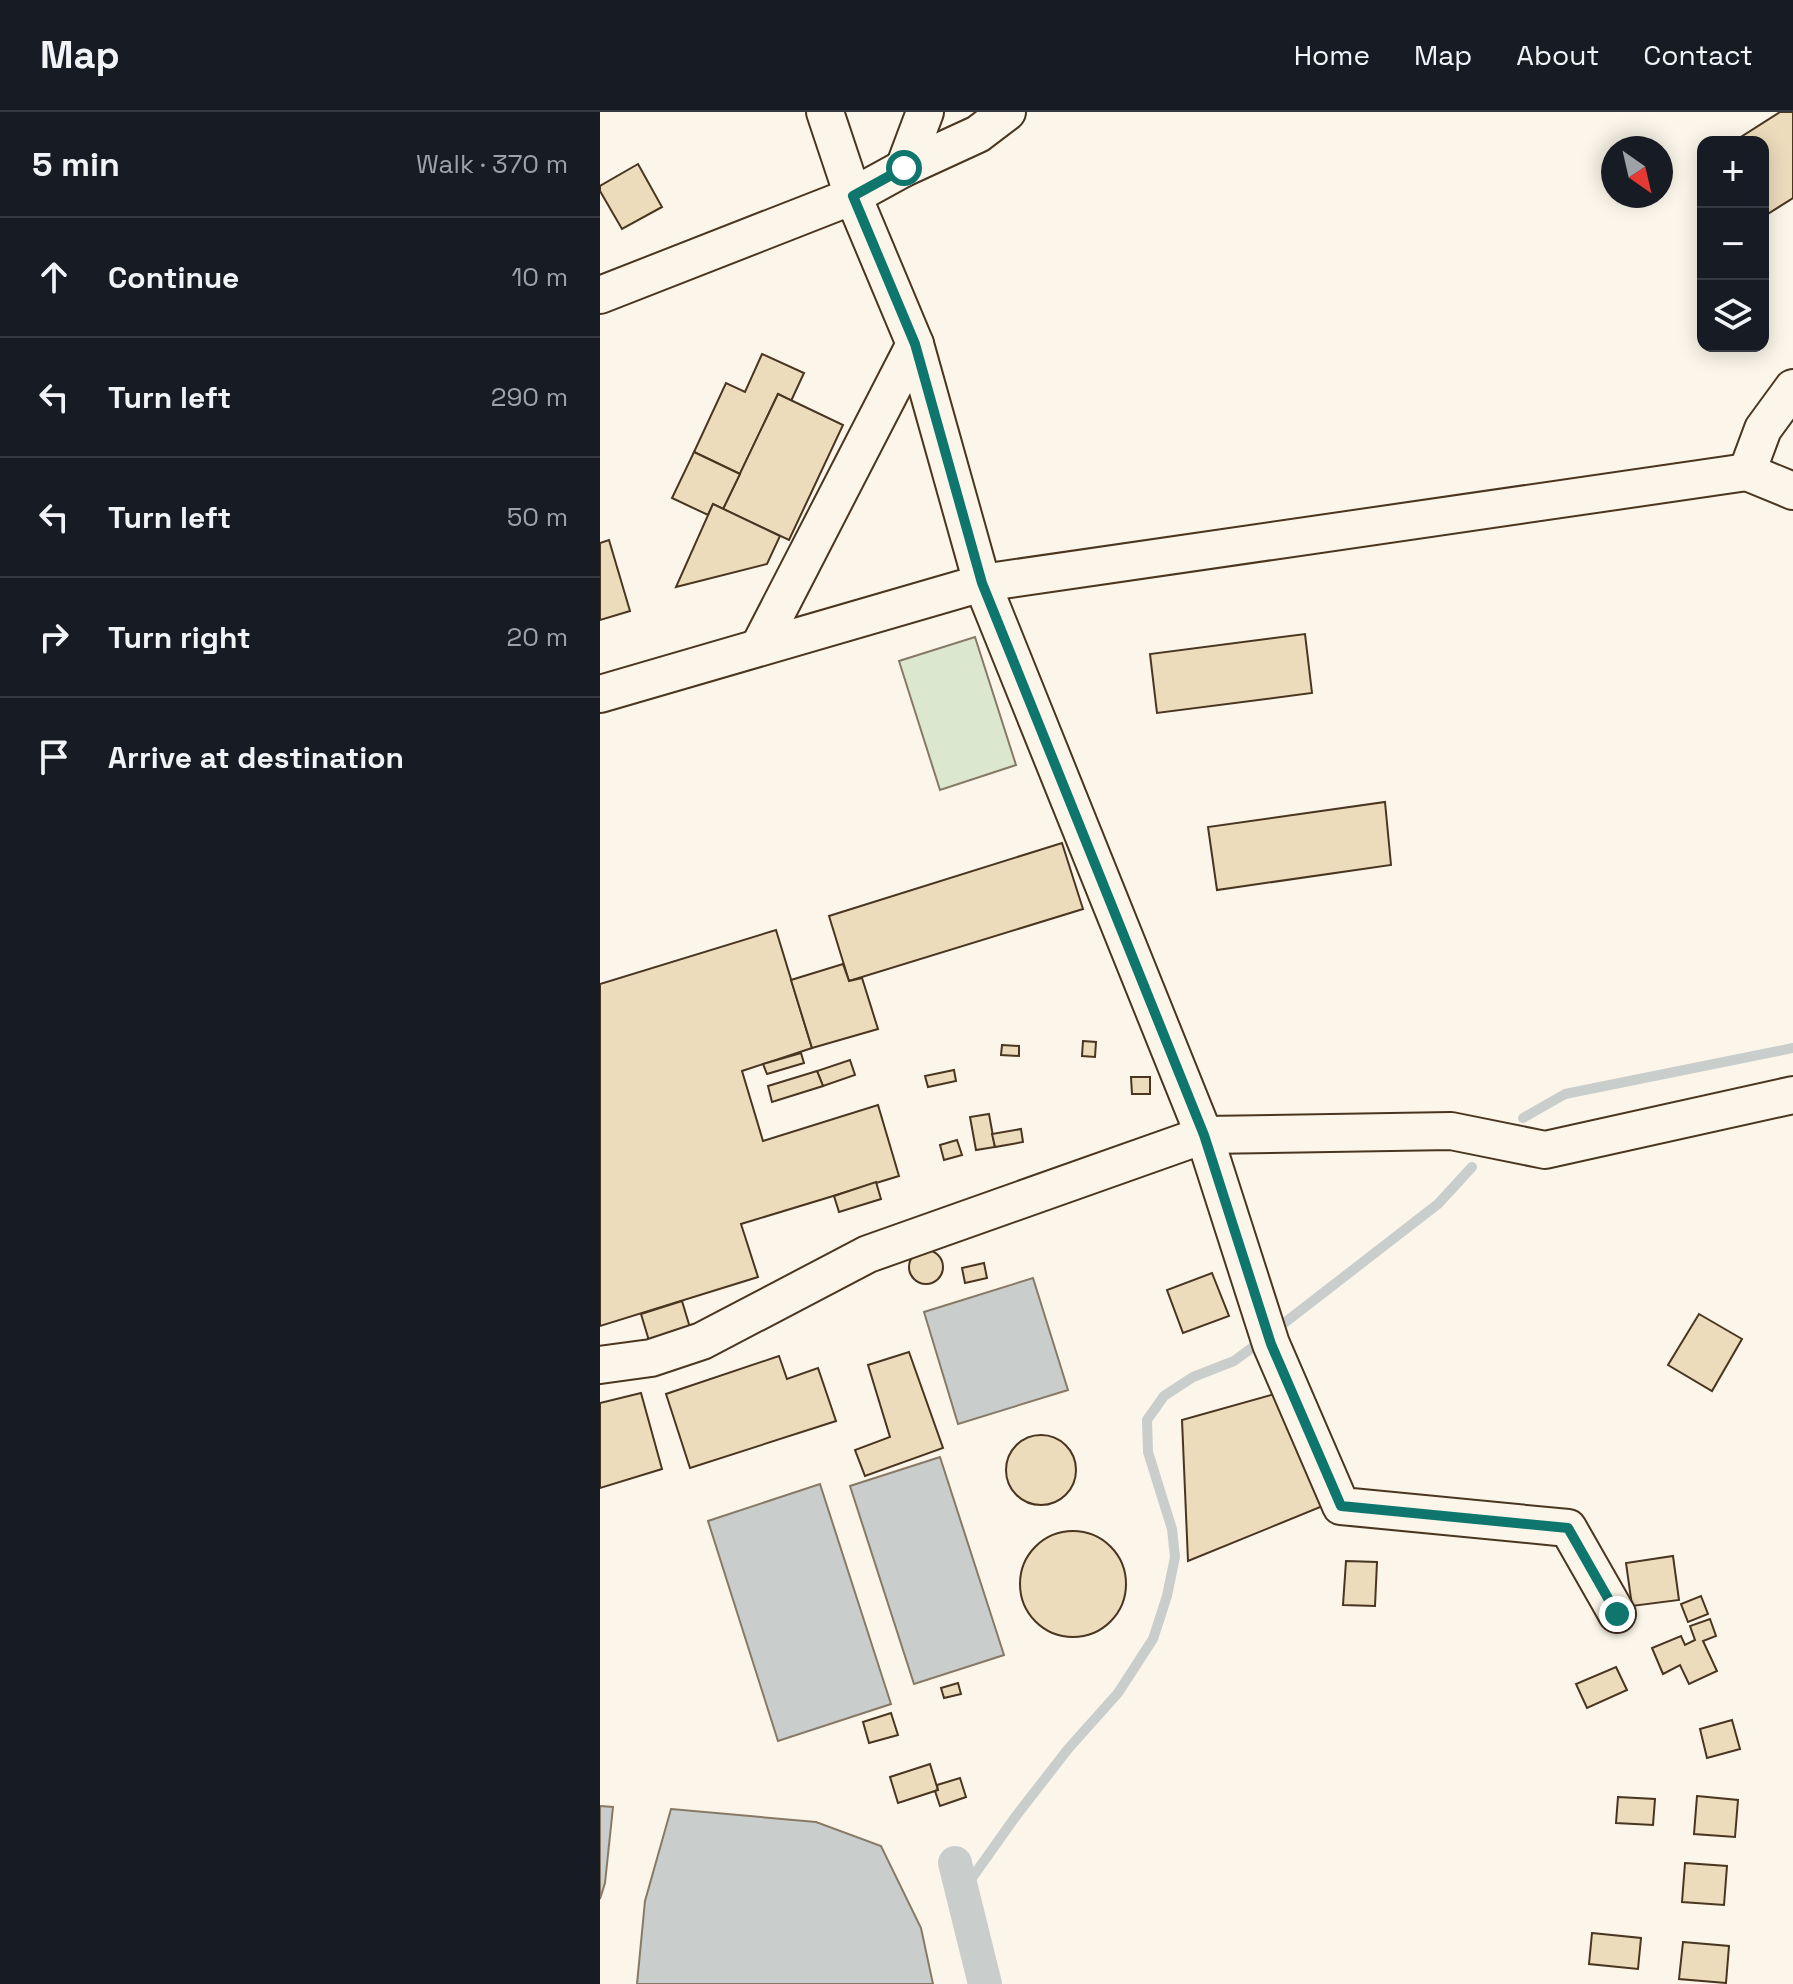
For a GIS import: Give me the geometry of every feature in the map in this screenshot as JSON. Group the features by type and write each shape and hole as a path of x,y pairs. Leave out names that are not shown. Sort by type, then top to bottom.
{"street":[{"path":"825,112 853,196 915,344 982,583 1204,1135 1271,1344 1341,1506 1568,1528 1617,1614"},
{"path":"904,168 925,112"},
{"path":"600,295 853,196 904,168 978,134 1007,112"},
{"path":"759,647 915,344"},
{"path":"1747,472 1763,429 1793,388"},
{"path":"600,694 982,583 1747,472 1793,491"},
{"path":"600,1365 651,1358 702,1341 868,1254 1204,1135 1451,1131 1545,1150 1793,1095"}],"green space":[{"path":"975,637 1016,765 940,790 899,661"}],"shaded area":[{"path":"1033,1278 1068,1390 958,1424 924,1312"},
{"path":"940,1457 1004,1655 914,1684 850,1486"},
{"path":"820,1484 891,1704 778,1741 708,1521"},
{"path":"600,1806 613,1807 605,1883 600,1899"},
{"path":"671,1809 816,1822 881,1846 921,1928 933,1984 637,1984 645,1901"}],"building":[{"path":"1780,112 1793,112 1793,198 1769,213 1769,136 1742,136"},
{"path":"638,164 662,207 622,229 600,186"},
{"path":"762,354 804,373 791,401 778,394 740,474 694,452 726,383 745,392"},
{"path":"778,394 843,425 789,540 723,509"},
{"path":"694,452 740,474 723,509 713,504 708,515 672,498"},
{"path":"713,504 780,536 767,564 676,587"},
{"path":"609,540 630,611 600,620 600,543"},
{"path":"1305,634 1312,693 1157,713 1150,654"},
{"path":"1385,802 1391,865 1217,890 1208,827"},
{"path":"1062,843 1083,909 849,981 829,916"},
{"path":"776,930 812,1048 742,1071 763,1141 878,1105 899,1176 741,1224 758,1277 600,1326 600,984"},
{"path":"843,964 849,981 862,978 878,1029 812,1048 791,980"},
{"path":"1083,1041 1096,1042 1095,1057 1082,1056"},
{"path":"1002,1045 1019,1046 1019,1056 1001,1055"},
{"path":"801,1053 804,1063 767,1074 763,1064"},
{"path":"850,1060 855,1075 823,1086 817,1071"},
{"path":"954,1070 956,1081 928,1087 925,1076"},
{"path":"817,1071 823,1086 772,1102 768,1086"},
{"path":"1131,1077 1150,1077 1150,1094 1132,1094"},
{"path":"989,1114 995,1147 976,1150 970,1117"},
{"path":"1021,1129 1023,1142 995,1147 992,1134"},
{"path":"957,1140 962,1155 944,1160 940,1145"},
{"path":"876,1182 881,1199 839,1212 834,1196"},
{"path":"926,1250 938,1255 943,1267 938,1279 926,1284 914,1279 909,1267 914,1255"},
{"path":"984,1263 987,1278 965,1283 962,1268"},
{"path":"1212,1273 1229,1316 1183,1333 1167,1290"},
{"path":"682,1301 691,1331 650,1344 641,1314"},
{"path":"1699,1314 1742,1339 1712,1391 1668,1365"},
{"path":"909,1352 943,1448 865,1476 855,1450 890,1437 868,1365"},
{"path":"779,1356 787,1379 818,1368 836,1421 690,1468 666,1394"},
{"path":"1289,1390 1335,1501 1188,1561 1182,1420"},
{"path":"641,1393 662,1469 600,1488 600,1403"},
{"path":"1041,1435 1066,1445 1076,1470 1066,1495 1041,1505 1016,1495 1006,1470 1016,1445"},
{"path":"1073,1531 1093,1535 1111,1546 1122,1564 1126,1584 1122,1604 1111,1622 1093,1633 1073,1637 1053,1633 1035,1622 1024,1604 1020,1584 1024,1564 1035,1546 1053,1535"},
{"path":"1673,1556 1679,1600 1632,1606 1626,1563"},
{"path":"1346,1561 1377,1562 1375,1606 1343,1605"},
{"path":"1701,1596 1708,1614 1688,1622 1681,1604"},
{"path":"1710,1619 1716,1636 1703,1641 1717,1671 1689,1684 1680,1665 1663,1674 1652,1648 1681,1636 1685,1645 1695,1640 1690,1626"},
{"path":"1616,1667 1627,1690 1587,1708 1576,1684"},
{"path":"958,1683 961,1694 944,1698 941,1688"},
{"path":"891,1713 898,1735 869,1743 863,1722"},
{"path":"1732,1720 1740,1749 1707,1758 1700,1729"},
{"path":"930,1764 938,1790 898,1803 890,1777"},
{"path":"960,1778 966,1797 940,1806 935,1791 938,1790 937,1785"},
{"path":"1697,1796 1738,1800 1735,1837 1694,1834"},
{"path":"1618,1797 1655,1799 1653,1825 1616,1823"},
{"path":"1685,1863 1727,1866 1724,1905 1682,1902"},
{"path":"1592,1933 1641,1938 1638,1969 1589,1964"},
{"path":"1683,1942 1729,1946 1726,1983 1679,1979"}],"waterway":[{"path":"1523,1118 1565,1094 1793,1048"},
{"path":"1274,1331 1438,1204 1472,1167"},
{"path":"962,1892 1068,1749 1118,1693 1153,1639 1175,1557 1172,1529 1148,1452 1147,1420 1164,1396 1193,1377 1234,1361 1261,1341"},
{"path":"955,1863 985,1984"}],"route":[{"path":"904,168 853,196 915,344 982,583 1204,1135 1271,1344 1341,1506 1568,1528 1617,1614"}]}
